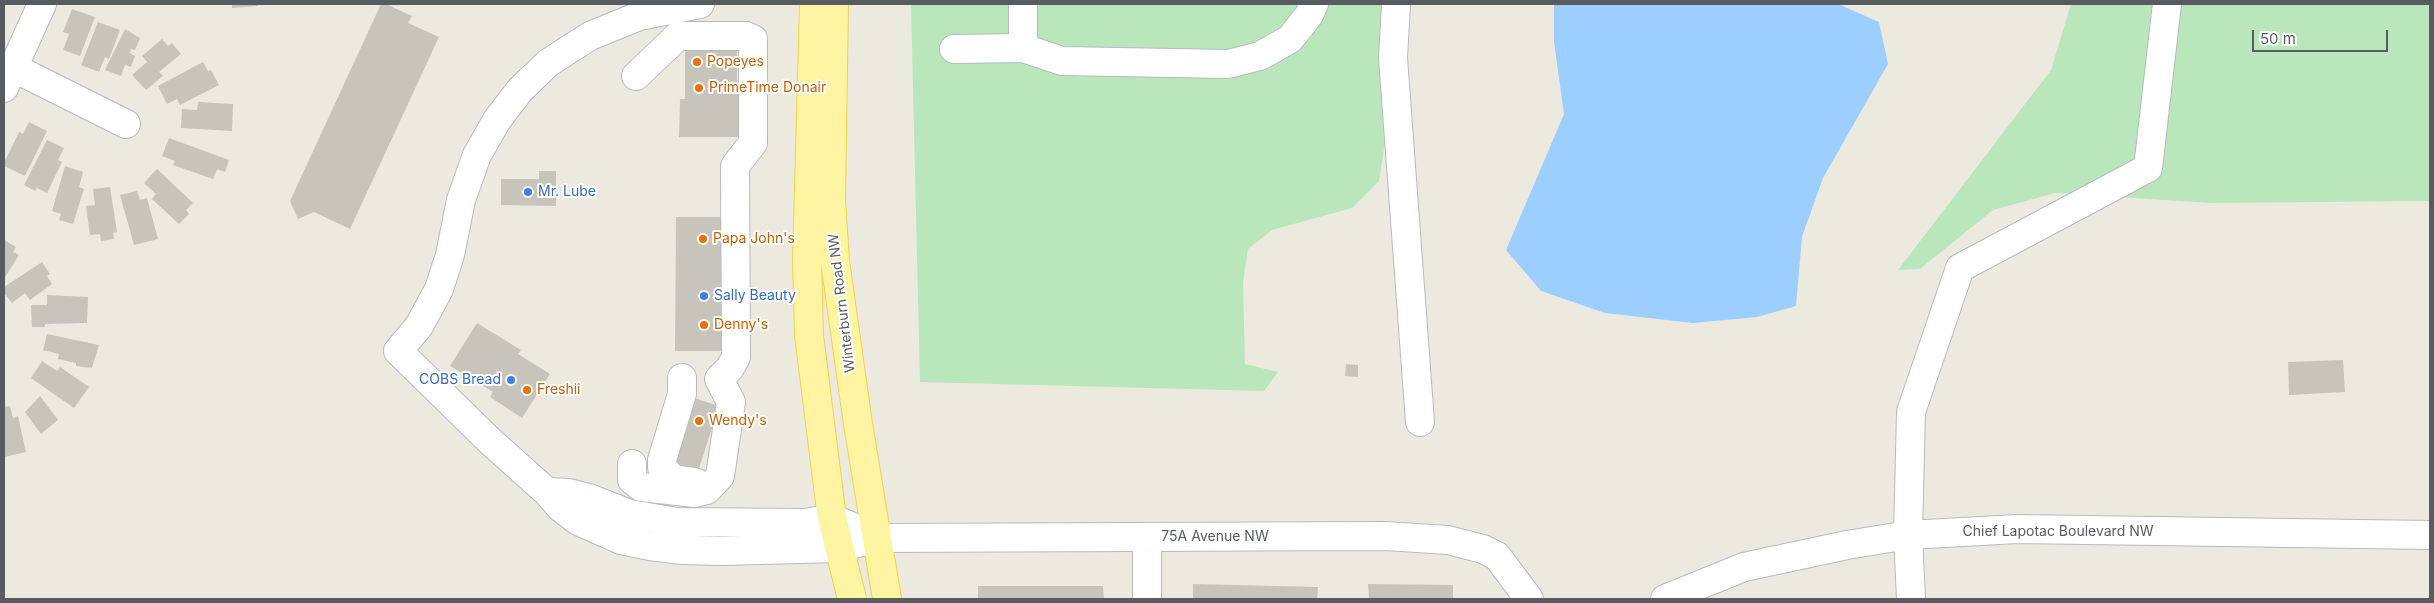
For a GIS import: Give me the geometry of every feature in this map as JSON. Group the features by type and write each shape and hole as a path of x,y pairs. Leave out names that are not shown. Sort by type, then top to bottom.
{"main road":[{"name":"Winterburn Road NW","path":"814,4 807,261 809,335 832,518 852,599"},
{"name":"Winterburn Road NW","path":"834,4 831,199 835,261 844,333 887,599"},
{"path":"807,261 822,321 847,474 858,512 877,538"}],"street":[{"path":"42,4 9,78 126,124"},
{"path":"700,4 639,16 590,36 548,63 520,90 497,120 477,155 461,200 450,255 439,289 419,326 398,351 490,441 547,492 561,508 578,521 621,540 682,550 722,551 840,548 877,538"},
{"path":"1023,4 1023,48"},
{"path":"954,49 1023,48 1062,61 1228,64 1260,56 1290,39 1309,15 1314,4"},
{"path":"1396,4 1393,58 1420,422"},
{"path":"1911,599 1908,535 1911,412 1960,268 2148,168 2167,4"},
{"path":"632,464 632,480 641,487 695,493 707,490 720,476 731,402 719,379 730,368 736,357 735,166 752,143 752,40 746,36 678,36 636,76"},
{"path":"682,378 682,394 662,460 662,467 668,476 676,480 694,482 700,481 709,475 719,431 729,418"},
{"path":"547,492 569,493 589,498 630,514 677,522 806,523 832,518 877,538"},
{"name":"Chief Lapotac Boulevard NW","path":"1665,599 1744,567 1847,545 1908,535 2017,529 2430,535"},
{"name":"75A Avenue NW","path":"877,538 1386,536 1448,540 1483,549 1497,556 1529,599"},
{"path":"1147,537 1147,599"}],"green space":[{"path":"911,4 1386,4 1390,110 1379,181 1352,208 1272,230 1248,249 1243,283 1245,364 1278,372 1264,391 920,382"},
{"path":"2071,4 2430,4 2430,201 2211,203 2055,193 1993,210 1920,269 1898,270 2051,70"}],"water":[{"path":"1554,4 1838,4 1879,22 1888,64 1823,178 1802,237 1796,306 1757,317 1693,323 1605,313 1541,291 1506,250 1564,114 1554,42"}],"building":[{"path":"232,4 258,4 258,6 232,8"},
{"path":"381,4 386,4 412,16 408,23 439,37 350,229 314,212 298,219 290,201"},
{"path":"72,9 95,17 80,56 63,50 69,34 63,32"},
{"path":"98,22 120,30 109,59 105,57 99,72 81,65"},
{"path":"125,29 140,38 135,50 131,49 130,53 135,56 131,67 125,65 121,76 105,70"},
{"path":"162,39 168,46 172,43 181,54 159,72 163,76 146,90 132,75 147,62 142,56"},
{"path":"685,42 737,43 737,87 742,87 742,137 679,137 680,99 685,99"},
{"path":"203,62 208,71 211,70 219,85 180,105 177,99 167,104 158,86"},
{"path":"198,102 233,104 232,131 181,128 182,109 197,110"},
{"path":"29,122 47,131 25,176 4,166 4,163 19,132 23,134"},
{"path":"169,138 229,160 225,172 217,169 213,179 173,165 175,161 162,156"},
{"path":"47,140 64,148 58,160 62,162 47,193 37,188 35,191 24,185"},
{"path":"65,166 83,172 79,187 84,189 73,224 59,220 61,214 52,211"},
{"path":"157,169 193,203 186,210 189,214 179,224 152,199 156,194 144,183"},
{"name":"Mr. Lube","path":"539,171 556,171 556,206 501,205 501,179 539,179"},
{"path":"110,187 117,232 113,233 114,239 101,241 100,234 90,235 86,206 95,205 93,189"},
{"path":"137,191 140,200 147,198 158,239 134,245 120,195"},
{"path":"676,217 728,217 726,351 675,351"},
{"path":"4,240 16,247 13,252 19,255 4,279"},
{"path":"42,262 50,274 47,276 52,284 30,300 25,293 12,303 4,293 4,287"},
{"path":"47,295 88,297 87,323 45,324 45,327 32,327 31,305 47,305"},
{"path":"477,323 521,350 518,354 550,374 522,418 490,397 493,392 450,366"},
{"path":"47,334 99,345 92,368 76,366 76,363 58,359 59,354 43,350"},
{"path":"2343,360 2345,392 2289,395 2288,362"},
{"path":"42,361 57,371 60,367 89,387 74,408 31,378"},
{"path":"1346,364 1358,365 1358,377 1345,376"},
{"path":"40,396 58,420 41,434 25,412"},
{"name":"Wendy's","path":"691,397 719,406 697,475 669,466"},
{"path":"10,406 13,418 18,416 26,452 4,457 4,407"},
{"path":"1193,584 1318,587 1317,599 1193,599"},
{"path":"1368,584 1453,585 1453,599 1369,599"},
{"path":"978,586 1103,586 1104,599 978,599"}],"place":[{"name":"Popeyes","path":"697,62"},
{"name":"PrimeTime Donair","path":"699,88"},
{"name":"Mr. Lube","path":"528,192"},
{"name":"Papa John's","path":"703,239"},
{"name":"Sally Beauty","path":"704,296"},
{"name":"Denny's","path":"704,325"},
{"name":"COBS Bread","path":"511,380"},
{"name":"Freshii","path":"527,390"},
{"name":"Wendy's","path":"699,421"}]}
